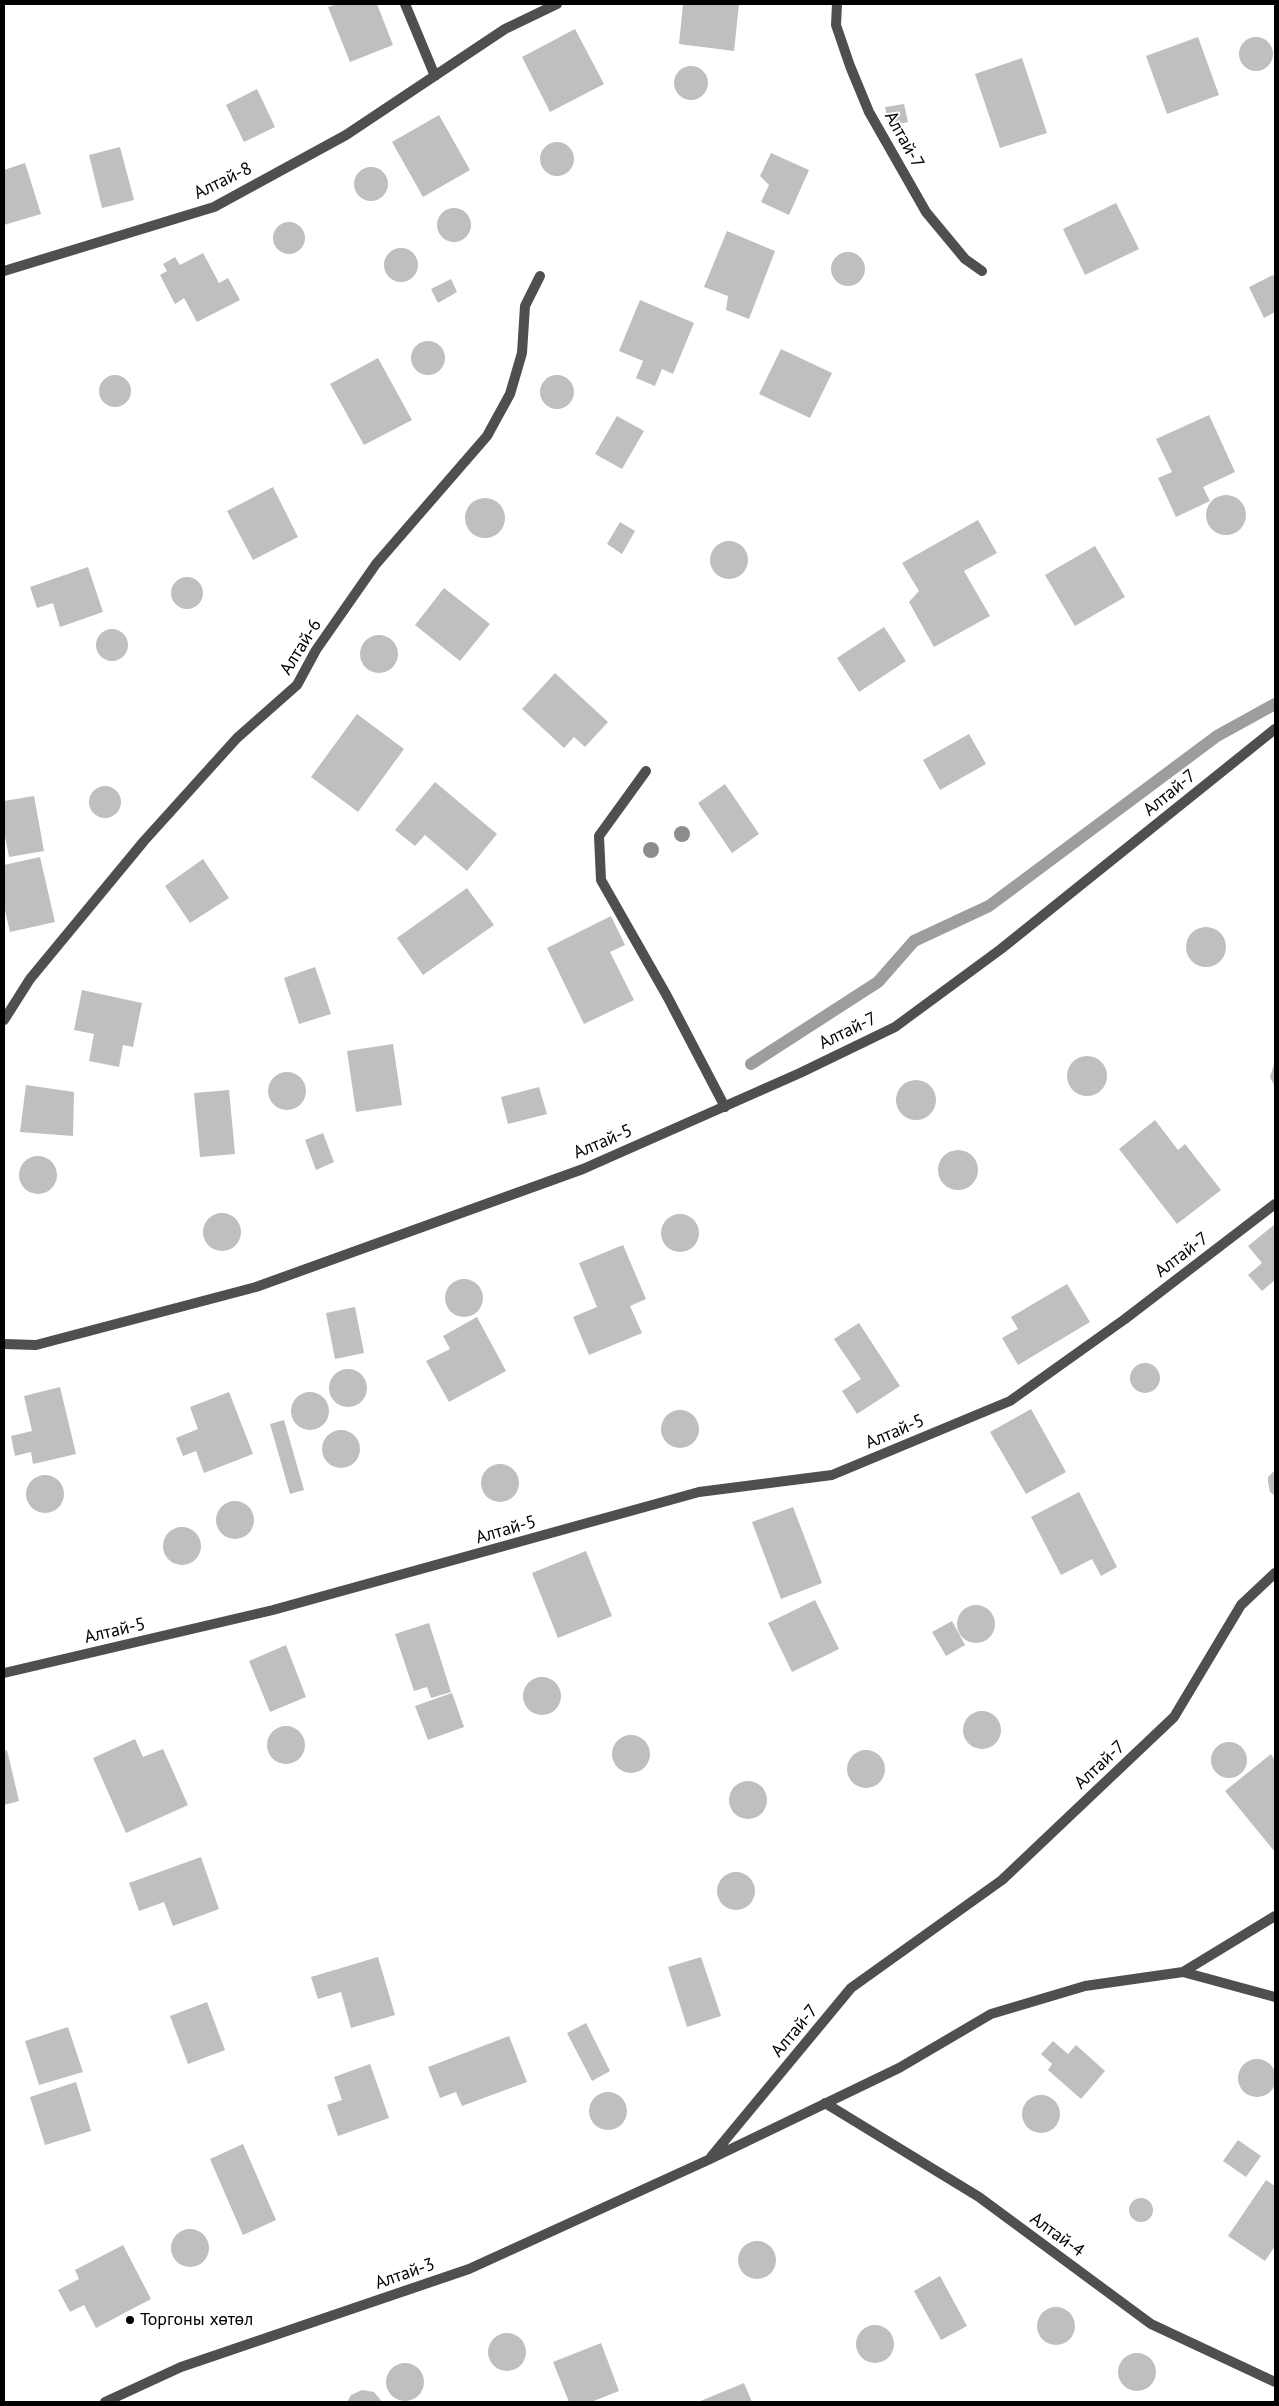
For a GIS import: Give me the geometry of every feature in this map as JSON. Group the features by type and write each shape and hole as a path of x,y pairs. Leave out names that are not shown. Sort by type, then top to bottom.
{"street":[{"path":"405,4 435,76"},
{"name":"Алтай-8","path":"4,271 214,208 346,135 505,29 557,4"},
{"name":"Алтай-7","path":"837,4 836,25 850,66 870,112 926,212 965,259 982,271"},
{"name":"Алтай-6","path":"4,1020 30,979 144,841 237,738 297,685 316,650 376,564 487,436 510,394 522,353 525,306 540,276"},
{"name":"Алтай-7","path":"725,1107 895,1027 1002,949 1275,729"},
{"path":"646,771 599,836 600,880 667,996 725,1107"},
{"name":"Алтай-5","path":"4,1344 36,1345 256,1287 583,1169 725,1107"},
{"name":"Алтай-7","path":"1010,1401 1125,1319 1275,1204"},
{"name":"Алтай-5","path":"4,1673 273,1610 699,1492 832,1475 1010,1401"},
{"name":"Алтай-7","path":"708,2160 851,1988 1002,1880 1174,1717 1241,1605 1275,1573"},
{"path":"708,2160 899,2068 991,2014 1085,1986 1183,1972 1275,1916"},
{"path":"1183,1972 1275,1997"},
{"name":"Алтай-4","path":"825,2103 978,2197 1152,2324 1275,2382"},
{"name":"Алтай-3","path":"105,2402 181,2367 469,2269 708,2160"}],"building":[{"path":"338,4 377,4 393,45 350,62 328,7"},
{"path":"683,4 739,4 734,51 679,44"},
{"path":"575,29 604,84 550,112 522,57"},
{"path":"1198,37 1219,95 1167,114 1146,56"},
{"path":"1256,37 1268,42 1273,54 1268,66 1256,71 1244,66 1239,54 1244,42"},
{"path":"1022,58 1047,133 1000,148 975,74"},
{"path":"691,66 698,67 703,71 707,76 707,90 703,95 698,99 691,100 684,99 679,95 675,90 674,83 675,76 679,71 684,67"},
{"path":"257,89 275,127 244,142 226,105"},
{"path":"904,104 908,122 889,126 885,107"},
{"path":"439,115 470,170 423,197 392,142"},
{"path":"557,142 569,147 574,159 569,171 557,176 545,171 540,159 545,147"},
{"path":"120,147 134,200 102,208 89,155"},
{"path":"771,153 809,170 789,215 761,202 769,185 760,176"},
{"path":"25,163 41,214 4,225 4,170"},
{"path":"371,167 383,172 388,184 383,196 371,201 359,196 354,184 359,172"},
{"path":"1116,203 1139,249 1085,275 1063,229"},
{"path":"454,208 466,213 471,225 466,237 454,242 442,237 437,225 442,213"},
{"path":"289,222 300,227 305,238 300,249 289,254 278,249 273,238 278,227"},
{"path":"727,231 775,251 749,319 726,310 728,296 704,287"},
{"path":"401,248 413,253 418,265 413,277 401,282 389,277 384,265 389,253"},
{"path":"848,252 855,253 860,257 864,262 864,276 860,281 855,285 848,286 841,285 836,281 832,276 831,269 832,262 836,257 841,253"},
{"path":"203,253 219,283 228,278 240,300 197,322 184,298 175,304 160,275 167,271 163,264 175,257 180,265"},
{"path":"1273,275 1275,279 1275,312 1264,318 1249,287"},
{"path":"451,279 457,292 438,303 431,289"},
{"path":"640,300 694,323 673,374 662,369 655,386 636,378 643,361 619,351"},
{"path":"428,341 440,346 445,358 440,370 428,375 416,370 411,358 416,346"},
{"path":"781,349 832,373 810,418 759,394"},
{"path":"378,358 412,420 364,445 330,384"},
{"path":"115,375 126,380 131,391 126,402 115,407 104,402 99,391 104,380"},
{"path":"557,375 569,380 574,392 569,404 557,409 545,404 540,392 545,380"},
{"path":"1209,415 1235,472 1203,487 1210,501 1176,517 1158,478 1172,472 1156,439"},
{"path":"617,416 644,431 622,469 595,454"},
{"path":"273,487 298,537 253,560 227,511"},
{"path":"1230,495 1237,498 1243,504 1246,515 1245,523 1237,532 1230,535 1222,535 1215,532 1207,523 1206,511 1209,504 1218,496"},
{"path":"489,498 496,501 502,507 505,518 504,526 496,535 489,538 481,538 474,535 466,526 465,514 468,507 477,499"},
{"path":"978,520 997,553 964,571 990,616 934,647 909,602 919,591 902,563"},
{"path":"620,522 635,531 622,554 607,544"},
{"path":"729,541 742,547 748,560 742,573 729,579 716,573 710,560 716,547"},
{"path":"1095,546 1125,597 1075,626 1045,575"},
{"path":"88,567 103,612 60,627 53,603 37,608 30,587"},
{"path":"187,577 198,582 203,593 198,604 187,609 176,604 171,593 176,582"},
{"path":"444,588 490,624 460,661 415,625"},
{"path":"884,627 906,661 859,692 837,658"},
{"path":"112,629 123,634 128,645 123,656 112,661 101,656 96,645 101,634"},
{"path":"379,635 392,641 398,654 392,667 379,673 366,667 360,654 366,641"},
{"path":"555,673 608,722 585,747 574,737 564,748 522,709"},
{"path":"357,714 404,749 358,812 311,777"},
{"path":"969,734 986,764 940,790 923,760"},
{"path":"435,782 497,834 467,871 425,835 415,846 395,830"},
{"path":"725,784 759,834 732,853 698,803"},
{"path":"105,786 116,791 121,802 116,813 105,818 94,813 89,802 94,791"},
{"path":"34,796 44,851 9,857 4,831 4,801"},
{"path":"40,857 55,922 10,932 4,906 4,865"},
{"path":"203,859 229,898 190,923 165,886"},
{"path":"467,888 494,925 423,975 397,938"},
{"path":"611,916 625,945 610,952 634,1000 584,1024 547,948"},
{"path":"1206,927 1220,933 1226,947 1220,961 1206,967 1192,961 1186,947 1192,933"},
{"path":"315,967 331,1014 299,1024 284,978"},
{"path":"82,990 142,1003 133,1047 123,1045 119,1067 89,1061 94,1034 74,1030"},
{"path":"393,1044 402,1105 356,1112 347,1051"},
{"path":"1091,1056 1098,1059 1104,1065 1107,1076 1106,1084 1098,1093 1091,1096 1083,1096 1076,1093 1068,1084 1067,1072 1070,1065 1079,1057"},
{"path":"1275,1061 1275,1087 1270,1077"},
{"path":"287,1072 300,1078 306,1091 300,1104 287,1110 274,1104 268,1091 274,1078"},
{"path":"920,1080 927,1083 933,1089 936,1100 935,1108 927,1117 920,1120 912,1120 905,1117 897,1108 896,1096 899,1089 908,1081"},
{"path":"26,1085 74,1092 73,1136 20,1132"},
{"path":"539,1087 547,1114 508,1124 501,1097"},
{"path":"229,1090 235,1154 200,1157 194,1093"},
{"path":"1155,1120 1178,1150 1185,1144 1221,1190 1177,1224 1119,1149"},
{"path":"323,1133 334,1162 316,1170 305,1140"},
{"path":"962,1150 969,1153 975,1159 978,1170 977,1178 969,1187 962,1190 954,1190 947,1187 939,1178 938,1166 941,1159 950,1151"},
{"path":"38,1156 51,1162 57,1175 51,1188 38,1194 25,1188 19,1175 25,1162"},
{"path":"222,1213 235,1219 241,1232 235,1245 222,1251 209,1245 203,1232 209,1219"},
{"path":"680,1214 693,1220 699,1233 693,1246 680,1252 667,1246 661,1233 667,1220"},
{"path":"1275,1224 1275,1280 1262,1291 1248,1275 1262,1263 1248,1246"},
{"path":"623,1245 646,1299 630,1306 642,1333 589,1355 573,1317 597,1307 579,1263"},
{"path":"464,1279 477,1285 483,1298 477,1311 464,1317 451,1311 445,1298 451,1285"},
{"path":"1067,1284 1090,1322 1018,1365 1002,1338 1018,1329 1011,1317"},
{"path":"355,1307 364,1353 335,1359 326,1313"},
{"path":"477,1317 506,1371 449,1402 426,1361 450,1349 443,1336"},
{"path":"859,1323 900,1386 857,1414 842,1391 861,1379 834,1339"},
{"path":"1145,1363 1156,1367 1160,1378 1156,1389 1145,1393 1134,1389 1130,1378 1134,1367"},
{"path":"348,1369 361,1375 367,1388 361,1401 348,1407 335,1401 329,1388 335,1375"},
{"path":"60,1387 76,1454 33,1464 31,1452 15,1456 11,1436 32,1431 24,1396"},
{"path":"229,1392 253,1454 204,1473 196,1451 183,1456 176,1438 198,1429 190,1407"},
{"path":"310,1392 323,1398 329,1411 323,1424 310,1430 297,1424 291,1411 297,1398"},
{"path":"1031,1409 1066,1472 1026,1494 990,1432"},
{"path":"680,1410 693,1416 699,1429 693,1442 680,1448 667,1442 661,1429 667,1416"},
{"path":"284,1420 304,1490 290,1494 270,1424"},
{"path":"341,1430 354,1436 360,1449 354,1462 341,1468 328,1462 322,1449 328,1436"},
{"path":"500,1464 513,1470 519,1483 513,1496 500,1502 487,1496 481,1483 487,1470"},
{"path":"1275,1470 1275,1496 1270,1492 1268,1477"},
{"path":"45,1475 58,1481 64,1494 58,1507 45,1513 32,1507 26,1494 32,1481"},
{"path":"1079,1492 1117,1567 1101,1576 1092,1559 1061,1575 1031,1517"},
{"path":"235,1501 248,1507 254,1520 248,1533 235,1539 222,1533 216,1520 222,1507"},
{"path":"793,1507 822,1583 781,1599 752,1522"},
{"path":"182,1527 195,1533 201,1546 195,1559 182,1565 169,1559 163,1546 169,1533"},
{"path":"586,1551 612,1616 558,1638 532,1573"},
{"path":"815,1600 839,1649 792,1672 768,1623"},
{"path":"976,1605 989,1611 995,1624 989,1637 976,1643 963,1637 957,1624 963,1611"},
{"path":"952,1621 965,1645 946,1656 932,1632"},
{"path":"429,1623 451,1692 431,1698 427,1687 414,1691 395,1634"},
{"path":"286,1645 306,1697 270,1712 249,1661"},
{"path":"542,1677 555,1683 561,1696 555,1709 542,1715 529,1709 523,1696 529,1683"},
{"path":"452,1693 464,1727 428,1740 415,1706"},
{"path":"982,1711 995,1717 1001,1730 995,1743 982,1749 969,1743 963,1730 969,1717"},
{"path":"286,1726 299,1732 305,1745 299,1758 286,1764 273,1758 267,1745 273,1732"},
{"path":"631,1735 644,1741 650,1754 644,1767 631,1773 618,1767 612,1754 618,1741"},
{"path":"135,1739 143,1757 163,1749 188,1805 126,1833 93,1758"},
{"path":"1229,1742 1236,1743 1242,1747 1246,1753 1246,1767 1242,1773 1236,1777 1229,1778 1222,1777 1216,1773 1212,1767 1211,1760 1212,1753 1216,1747 1222,1743"},
{"path":"7,1750 19,1801 4,1805 4,1751"},
{"path":"866,1750 879,1756 885,1769 879,1782 866,1788 853,1782 847,1769 853,1756"},
{"path":"1271,1754 1275,1760 1275,1852 1225,1791"},
{"path":"748,1781 761,1787 767,1800 761,1813 748,1819 735,1813 729,1800 735,1787"},
{"path":"201,1857 219,1909 173,1926 164,1902 139,1911 129,1883"},
{"path":"736,1872 749,1878 755,1891 749,1904 736,1910 723,1904 717,1891 723,1878"},
{"path":"378,1957 395,2015 351,2028 341,1992 318,1999 311,1977"},
{"path":"701,1957 721,2016 687,2027 668,1967"},
{"path":"207,2002 225,2050 188,2064 170,2016"},
{"path":"586,2023 610,2071 592,2081 567,2033"},
{"path":"68,2027 83,2072 39,2085 25,2041"},
{"path":"509,2036 527,2082 462,2106 456,2092 440,2098 428,2067"},
{"path":"1053,2041 1068,2054 1076,2045 1105,2071 1081,2099 1048,2070 1052,2064 1041,2054"},
{"path":"1257,2059 1270,2065 1276,2078 1270,2091 1257,2097 1244,2091 1238,2078 1244,2065"},
{"path":"370,2064 389,2118 338,2136 327,2105 342,2100 334,2077"},
{"path":"76,2082 91,2131 45,2145 30,2097"},
{"path":"608,2092 621,2098 627,2111 621,2124 608,2130 595,2124 589,2111 595,2098"},
{"path":"1041,2095 1054,2101 1060,2114 1054,2127 1041,2133 1028,2127 1022,2114 1028,2101"},
{"path":"1238,2140 1261,2156 1246,2177 1223,2161"},
{"path":"243,2144 276,2220 243,2235 210,2159"},
{"path":"1266,2180 1275,2186 1275,2246 1265,2261 1228,2236"},
{"path":"1141,2198 1150,2201 1153,2210 1150,2219 1141,2222 1132,2219 1129,2210 1132,2201"},
{"path":"190,2229 203,2235 209,2248 203,2261 190,2267 177,2261 171,2248 177,2235"},
{"path":"757,2241 770,2247 776,2260 770,2273 757,2279 744,2273 738,2260 744,2247"},
{"path":"123,2245 151,2299 96,2328 84,2305 70,2312 58,2290 79,2279 75,2270"},
{"path":"940,2276 967,2326 941,2340 914,2291"},
{"path":"1056,2307 1069,2313 1075,2326 1069,2339 1056,2345 1043,2339 1037,2326 1043,2313"},
{"path":"875,2325 888,2331 894,2344 888,2357 875,2363 862,2357 856,2344 862,2331"},
{"path":"507,2333 520,2339 526,2352 520,2365 507,2371 494,2365 488,2352 494,2339"},
{"path":"601,2343 619,2391 591,2402 569,2402 553,2362"},
{"path":"1137,2353 1150,2359 1156,2372 1150,2385 1137,2391 1124,2385 1118,2372 1124,2359"},
{"path":"405,2363 418,2369 424,2382 418,2395 405,2401 392,2395 386,2382 392,2369"},
{"path":"744,2383 752,2402 698,2402"},
{"path":"362,2390 374,2392 382,2402 347,2402 351,2395"}],"waterway":[{"path":"751,1064 878,982 914,941 989,906 1217,736 1275,704"}],"place":[{"name":"Торгоны хөтөл","path":"130,2320"}]}
